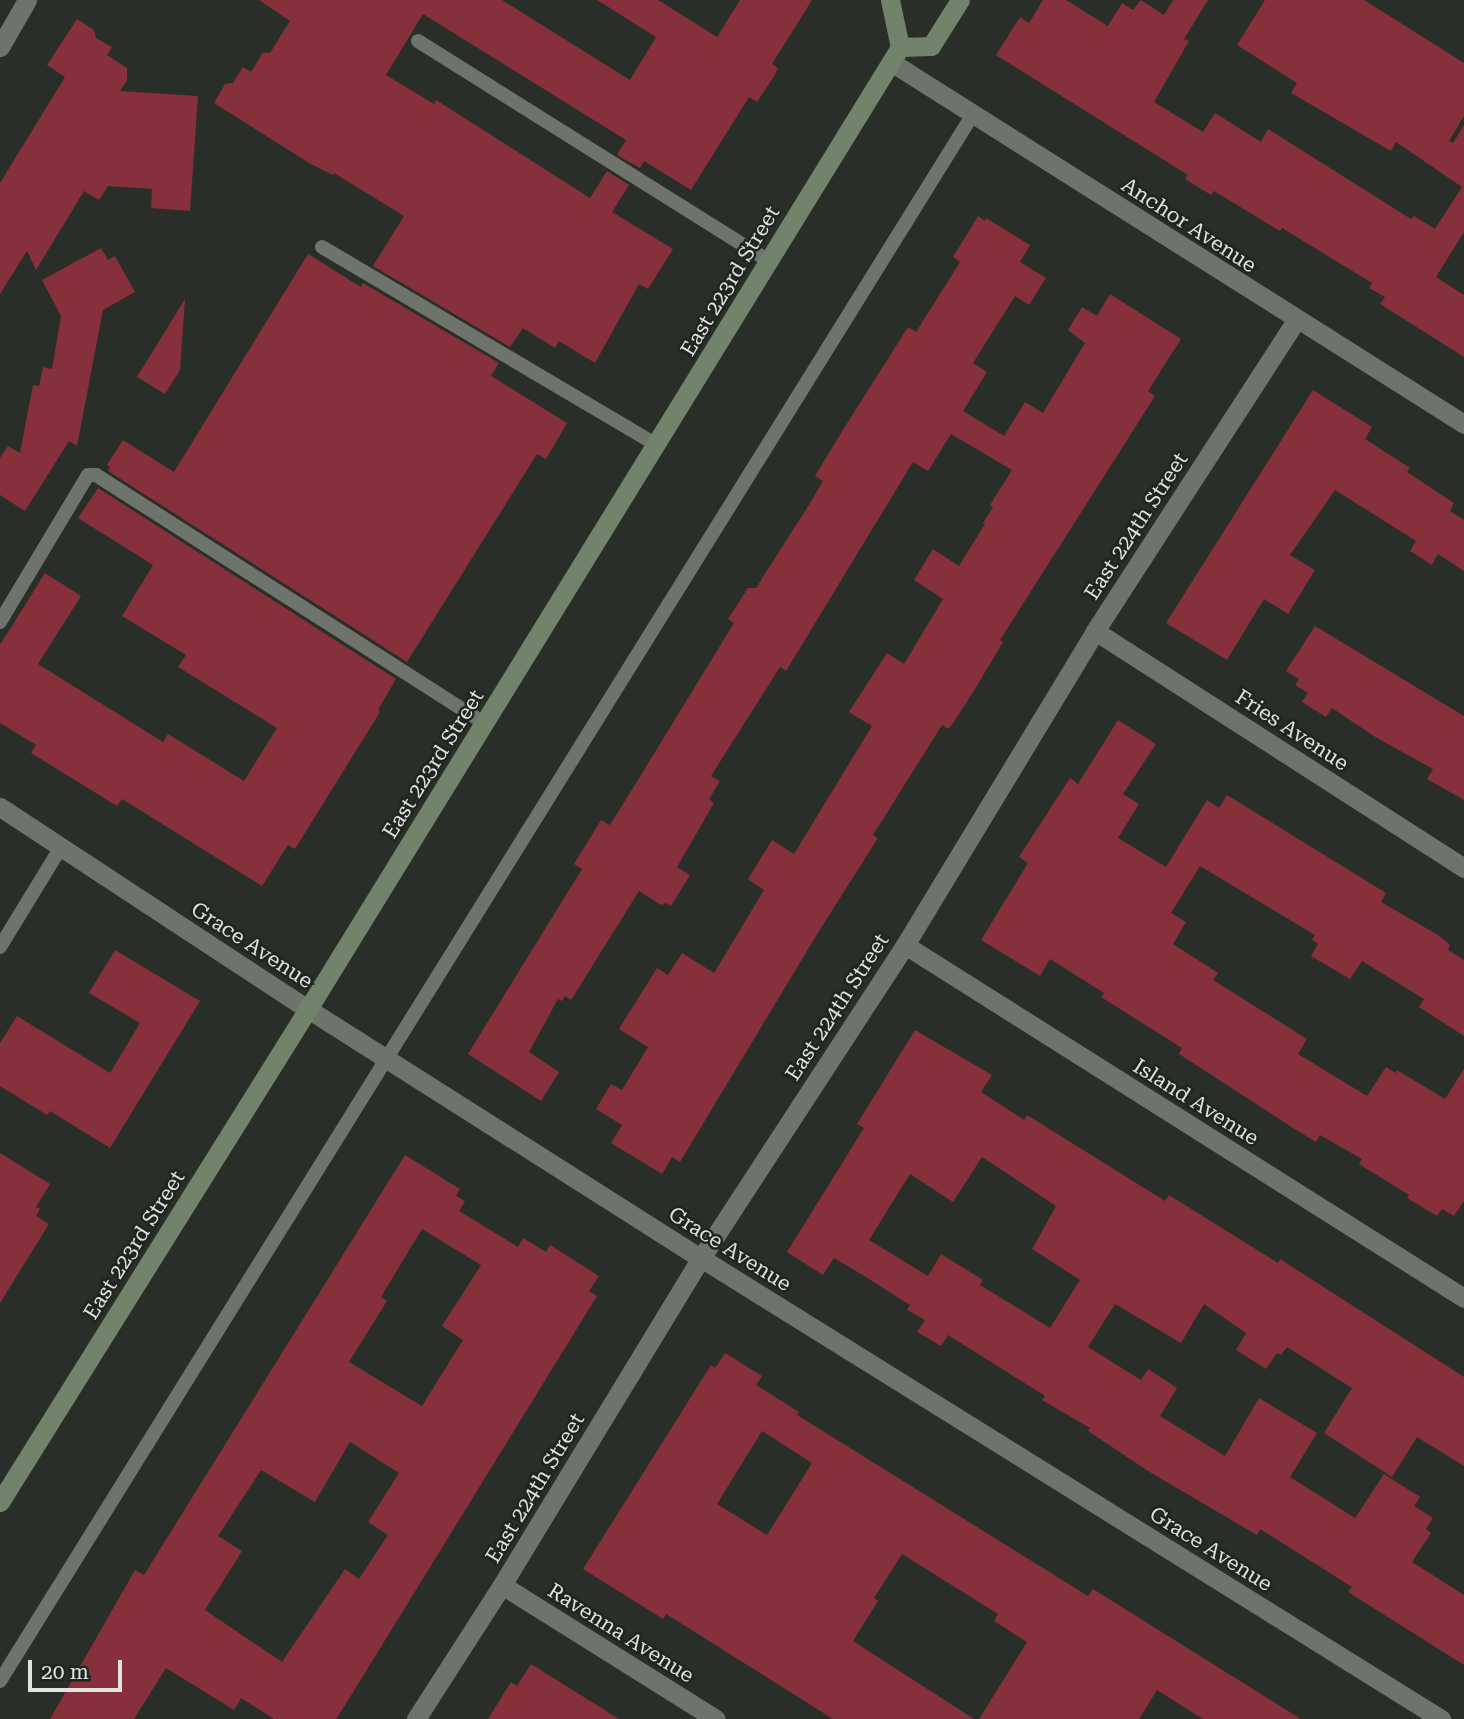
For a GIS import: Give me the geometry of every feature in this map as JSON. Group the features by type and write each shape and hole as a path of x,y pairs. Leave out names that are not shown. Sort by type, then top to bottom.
{"main road":[{"path":"890,0 896,55 931,46 960,0"},
{"name":"East 223rd Street","path":"0,1502 485,724 896,55"}],"street":[{"path":"0,47 27,0"},
{"name":"Anchor Avenue","path":"896,55 972,114 1464,424"},
{"name":"East 224th Street","path":"416,1719 502,1585 701,1258 905,945 1095,631 1296,320"},
{"name":"Fries Avenue","path":"1095,631 1464,868"},
{"name":"Grace Avenue","path":"0,807 308,1009 701,1258 1441,1719"},
{"name":"Island Avenue","path":"905,945 1464,1298"},
{"name":"Ravenna Avenue","path":"502,1585 716,1719"}],"lane":[{"path":"418,41 769,261"},
{"path":"0,1681 972,114"},
{"path":"322,247 657,445"},
{"path":"0,622 88,475 96,475 485,724"},
{"path":"0,947 61,847"}],"building":[{"path":"259,0 502,0 630,80 656,37 597,0 658,0 717,37 740,0 812,0 772,64 778,68 773,78 757,102 749,97 691,190 644,161 640,168 617,155 626,140 423,14 386,75 434,104 436,100 590,198 607,171 629,185 612,212 673,249 648,289 639,284 595,363 559,341 555,348 523,328 510,347 373,266 404,216 334,173 333,175 309,163 214,103 225,84 233,83 243,67 251,72 263,52 270,53 290,21"},
{"path":"1043,0 1066,0 1108,26 1122,3 1133,10 1141,0 1164,15 1173,0 1208,0 1184,39 1189,41 1154,102 1203,132 1215,113 1261,142 1268,129 1411,219 1414,216 1435,229 1462,187 1396,142 1391,151 1291,93 1297,83 1237,45 1265,0 1364,0 1464,63 1464,116 1449,141 1453,143 1464,125 1464,232 1436,277 1464,295 1464,357 1380,304 1385,297 1369,288 1372,283 1282,228 1280,231 1214,191 1211,195 1185,179 1188,175 996,55 1020,17 1029,23"},
{"path":"77,19 94,30 96,38 112,47 107,55 127,68 127,80 120,91 198,96 190,211 151,208 152,189 108,186 99,200 84,191 36,270 27,251 0,294 0,183 65,77 47,65"},
{"path":"978,216 985,221 986,218 1030,245 1020,262 1046,278 1029,305 1015,296 973,363 987,372 963,411 1004,436 1025,402 1043,413 1085,343 1068,330 1082,307 1097,316 1110,294 1181,339 1148,391 1155,396 1000,640 1003,642 972,694 949,729 942,725 873,835 878,838 680,1162 672,1157 662,1174 611,1143 622,1125 596,1109 611,1084 622,1090 648,1047 619,1029 657,968 668,975 682,953 714,973 764,890 748,879 772,840 794,854 872,726 849,712 887,653 904,664 943,599 914,580 933,549 959,566 985,524 983,523 993,507 990,505 1012,470 951,434 928,471 913,462 786,671 780,667 711,776 720,781 709,799 714,803 677,867 690,875 671,906 666,903 661,905 639,891 571,1000 565,996 562,1001 558,999 529,1052 559,1072 541,1101 468,1054 582,869 574,864 601,820 610,825 734,623 728,619 748,588 756,588 812,500 823,481 815,476 841,433 908,327 916,332 960,262 953,257"},
{"path":"101,248 108,260 115,256 135,292 103,310 77,446 69,441 25,511 0,495 0,458 8,446 20,453 33,385 39,386 43,367 52,369 61,316 42,280"},
{"path":"308,254 361,287 363,283 499,363 491,376 567,423 546,459 537,454 407,662 108,471 110,467 107,465 123,440 174,472"},
{"path":"185,299 180,370 165,394 137,377"},
{"path":"1313,390 1372,427 1365,439 1410,468 1407,472 1454,503 1450,511 1464,520 1464,571 1438,554 1432,565 1410,551 1416,541 1335,490 1290,555 1315,570 1288,614 1264,599 1227,660 1166,623"},
{"path":"98,488 396,679 378,710 380,712 295,849 288,845 262,886 122,799 117,806 31,753 36,745 0,723 0,645 45,573 81,596 38,664 163,742 168,734 244,781 277,728 178,667 186,655 122,616 153,565 78,518"},
{"path":"1315,626 1464,716 1464,800 1427,779 1433,769 1377,738 1332,708 1326,717 1302,702 1308,693 1295,685 1299,679 1286,671"},
{"path":"1118,720 1156,744 1123,794 1139,804 1118,838 1166,867 1207,800 1219,808 1227,795 1386,893 1381,902 1438,935 1450,945 1448,950 1464,960 1464,1036 1419,1007 1424,999 1362,961 1350,979 1311,956 1318,944 1312,940 1315,935 1200,866 1171,913 1186,922 1173,944 1218,973 1213,980 1307,1039 1298,1054 1367,1096 1386,1067 1396,1073 1397,1070 1445,1099 1464,1069 1464,1201 1454,1216 1442,1209 1437,1216 1359,1164 1362,1159 1320,1135 1316,1142 1293,1128 1179,1054 1182,1048 1101,997 1104,993 1050,959 1040,976 981,940 1028,863 1019,857 1070,778 1078,784"},
{"path":"115,950 200,1001 110,1148 50,1111 47,1115 0,1086 0,1043 17,1016 110,1073 140,1023 89,993"},
{"path":"915,1030 992,1075 981,1092 1024,1120 1027,1115 1165,1201 1169,1195 1278,1263 1280,1259 1464,1377 1464,1466 1417,1437 1392,1477 1324,1433 1352,1388 1287,1347 1281,1355 1277,1353 1266,1369 1236,1350 1246,1333 1204,1304 1181,1343 1115,1304 1088,1347 1141,1380 1148,1369 1177,1388 1160,1416 1225,1456 1259,1398 1317,1433 1290,1477 1355,1518 1384,1474 1420,1497 1414,1506 1433,1518 1426,1529 1431,1533 1412,1562 1464,1595 1464,1665 1348,1592 1352,1587 1260,1529 1257,1535 1148,1471 1088,1431 1090,1428 1042,1400 1045,1396 948,1335 941,1346 917,1332 925,1320 907,1310 910,1305 861,1274 834,1258 823,1275 787,1252 864,1128 857,1124","holes":["982,1157 1056,1206 1032,1249 1080,1280 1050,1328 980,1285 983,1280 941,1254 928,1276 869,1240 910,1174 953,1202"]},
{"path":"0,1153 50,1184 36,1207 40,1209 36,1216 49,1224 0,1303"},
{"path":"405,1155 460,1189 456,1196 465,1201 459,1211 518,1247 523,1238 546,1252 550,1245 599,1276 589,1291 597,1296 336,1719 274,1719 241,1698 234,1710 166,1668 134,1719 50,1719 135,1570 144,1575","holes":["422,1229 481,1265 442,1326 463,1340 422,1406 349,1362 387,1301 381,1297","350,1442 399,1473 368,1522 388,1535 359,1579 345,1569 282,1662 205,1610 242,1551 218,1536 261,1470 315,1502"]},
{"path":"725,1353 762,1376 756,1385 799,1412 797,1415 1088,1596 1093,1589 1301,1719 1203,1719 1157,1690 1139,1719 979,1719 1027,1642 994,1621 998,1614 902,1554 874,1598 878,1601 853,1641 974,1719 833,1719 666,1614 663,1619 583,1569 711,1365 715,1368","holes":["762,1431 812,1463 767,1535 717,1504"]},
{"path":"531,1664 619,1719 488,1719 511,1682 517,1686"}]}
